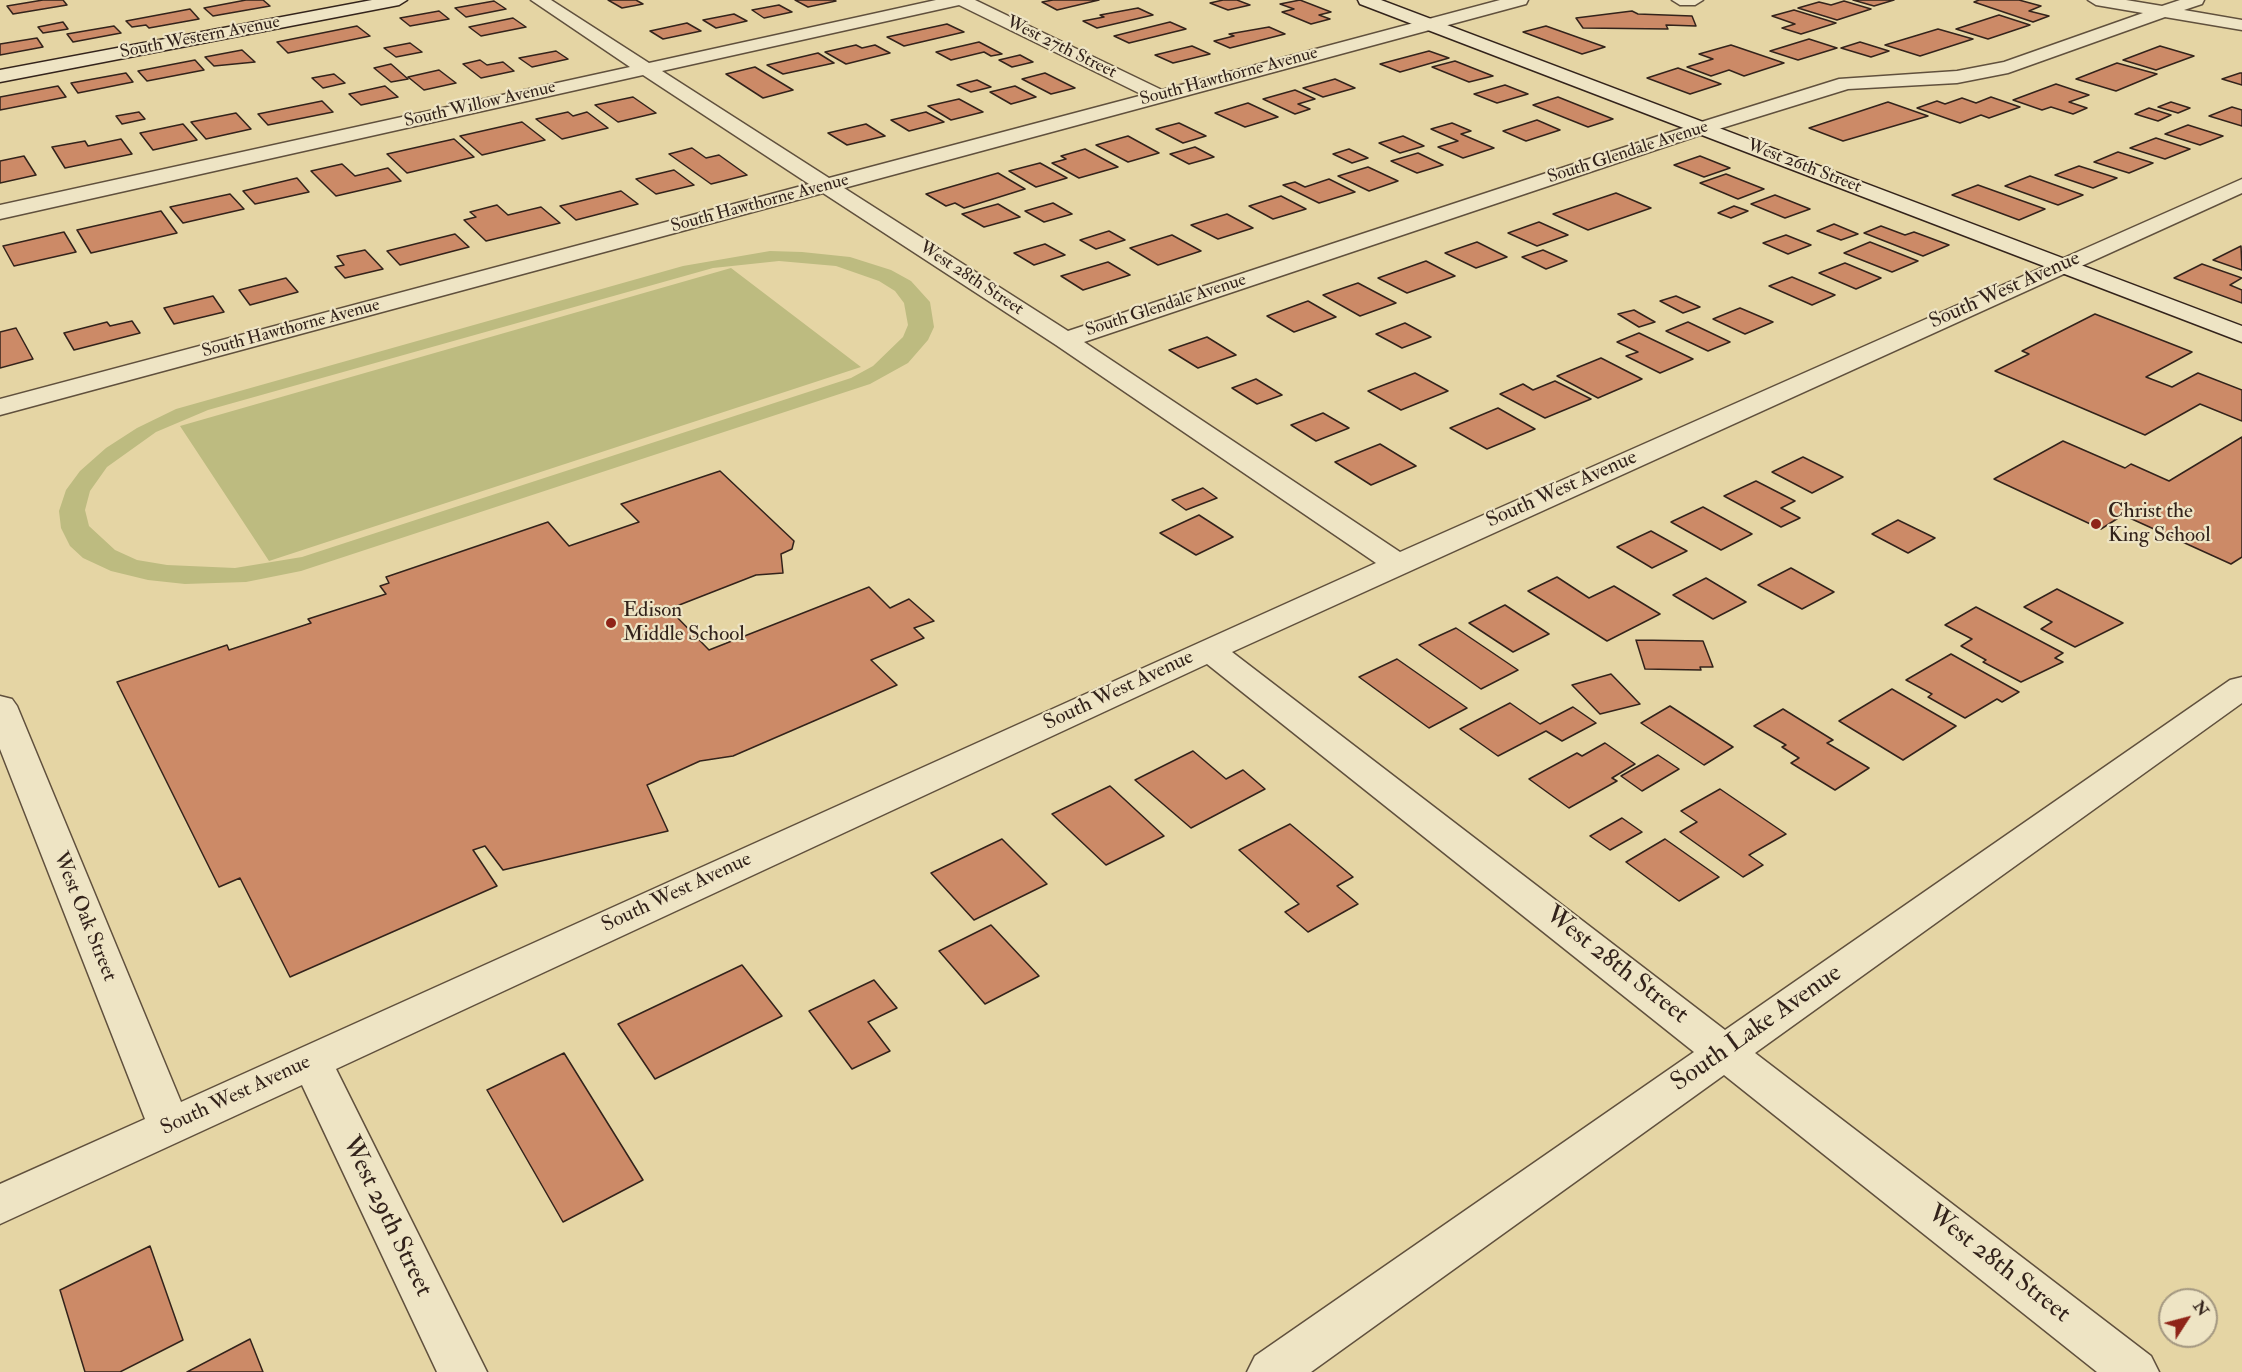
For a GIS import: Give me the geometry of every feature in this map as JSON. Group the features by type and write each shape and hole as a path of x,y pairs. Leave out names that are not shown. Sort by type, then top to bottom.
{"street":[{"name":"South Western Avenue","path":"0,76 399,0"},
{"name":"West 28th Street","path":"539,0 1065,340 1398,564"},
{"name":"South Willow Avenue","path":"0,212 961,0"},
{"name":"West 27th Street","path":"961,0 1160,96"},
{"name":"West 26th Street","path":"1366,0 2242,334"},
{"name":"South Hawthorne Avenue","path":"0,407 1427,23 1520,0"},
{"path":"1680,0 1695,0"},
{"path":"2096,0 2242,25"},
{"name":"South Glendale Avenue","path":"1065,340 1702,128 1846,83 1957,77 2008,67 2196,0"},
{"name":"South West Avenue","path":"0,1205 1398,564 2242,185"},
{"name":"West 28th Street","path":"1209,650 1726,1051 2134,1372"},
{"name":"South Lake Avenue","path":"1272,1372 2242,687"},
{"name":"West Oak Street","path":"0,706 170,1127"},
{"name":"West 29th Street","path":"310,1061 462,1372"}],"shaded area":[{"path":"770,251 850,257 891,270 911,281 930,302 934,327 928,340 908,363 870,384 301,571 246,582 185,584 148,580 111,571 83,558 70,546 61,528 59,511 66,490 80,471 106,448 137,428 176,409 683,266","holes":["779,261 836,266 879,281 895,291 904,303 908,325 903,337 873,366 851,378 302,557 235,568 167,565 137,560 115,550 89,526 85,510 90,491 107,467 156,432 208,410 713,268"]},
{"path":"731,268 861,367 269,561 180,426"}],"building":[{"path":"43,0 63,0 67,5 13,14 7,6"},
{"path":"246,0 263,0 270,6 213,16 204,8"},
{"path":"608,0 636,0 643,4 622,8"},
{"path":"795,0 833,0 836,1 808,7"},
{"path":"1099,0 1057,10 1042,2"},
{"path":"1237,0 1250,5 1228,10 1210,3"},
{"path":"1300,0 1331,12 1319,15 1330,19 1311,24 1282,12 1294,9 1280,4"},
{"path":"1853,0 1894,0 1874,6"},
{"path":"2019,0 2041,6 2029,11 2049,16 2033,22 1974,2"},
{"path":"494,1 506,9 466,17 455,8"},
{"path":"1844,1 1871,9 1837,20 1798,8 1819,2 1831,5"},
{"path":"779,5 792,12 764,18 752,10"},
{"path":"1138,8 1153,15 1097,28 1083,21 1104,17 1100,15"},
{"path":"190,9 199,19 149,28 146,25 132,27 126,21"},
{"path":"1794,10 1836,23 1801,34 1782,28 1795,24 1772,16"},
{"path":"439,11 449,19 410,26 400,18"},
{"path":"1632,11 1638,14 1692,16 1696,26 1666,25 1668,29 1583,28 1576,18"},
{"path":"734,14 747,21 716,28 703,20"},
{"path":"1999,15 2030,25 1988,39 1956,29"},
{"path":"513,18 526,27 481,36 469,27"},
{"path":"63,22 68,29 43,33 38,27"},
{"path":"1170,22 1186,29 1129,43 1114,36"},
{"path":"687,23 701,31 663,39 650,31"},
{"path":"947,24 964,32 904,46 887,37"},
{"path":"114,26 121,33 73,42 67,34"},
{"path":"357,26 370,36 288,53 277,42"},
{"path":"1546,26 1605,47 1582,54 1523,32"},
{"path":"1269,27 1285,34 1230,48 1214,41 1234,36 1229,34"},
{"path":"1938,29 1973,39 1920,56 1885,45"},
{"path":"37,38 43,47 0,55 0,44"},
{"path":"1809,39 1837,48 1798,60 1770,51"},
{"path":"979,42 1002,54 991,56 984,52 951,60 936,52"},
{"path":"1860,42 1889,51 1871,57 1841,48"},
{"path":"410,43 422,52 396,57 384,48"},
{"path":"856,45 862,48 875,45 890,53 846,64 825,52"},
{"path":"1731,45 1784,63 1744,76 1729,70 1711,76 1687,67 1713,59 1699,54"},
{"path":"1192,46 1210,54 1173,63 1155,55"},
{"path":"2160,46 2194,56 2156,70 2123,60"},
{"path":"242,50 255,62 214,66 205,57"},
{"path":"556,51 568,59 532,67 519,58"},
{"path":"1429,51 1449,58 1400,72 1380,64"},
{"path":"818,53 834,63 783,74 767,65"},
{"path":"1020,55 1033,62 1012,67 999,60"},
{"path":"195,60 204,70 147,81 138,71"},
{"path":"480,60 487,65 503,62 514,71 481,78 463,64"},
{"path":"1455,61 1493,76 1469,82 1432,67"},
{"path":"2117,63 2157,74 2116,91 2076,79"},
{"path":"391,64 408,79 391,82 374,68"},
{"path":"755,67 793,90 763,98 726,74"},
{"path":"1678,68 1721,84 1690,94 1647,78"},
{"path":"439,70 456,83 424,90 408,77"},
{"path":"126,73 133,82 78,93 71,83"},
{"path":"1045,73 1075,88 1051,94 1022,79"},
{"path":"2242,73 2242,85 2222,79"},
{"path":"334,74 345,83 323,88 312,78"},
{"path":"1335,79 1355,88 1323,97 1303,88"},
{"path":"977,80 991,87 971,92 957,85"},
{"path":"2056,84 2089,95 2069,102 2087,108 2073,114 2051,107 2042,110 2013,100"},
{"path":"1505,85 1528,94 1497,103 1474,94"},
{"path":"58,86 66,97 0,110 0,97"},
{"path":"385,86 398,97 361,105 349,94"},
{"path":"1015,86 1036,97 1011,104 990,92"},
{"path":"1295,90 1315,99 1298,104 1310,109 1295,114 1263,99"},
{"path":"633,97 656,113 618,122 595,105"},
{"path":"1558,97 1613,119 1588,127 1533,105"},
{"path":"1991,97 2020,107 1989,118 1981,115 1960,123 1917,108 1937,101 1945,104 1962,98 1976,103"},
{"path":"959,99 983,112 951,120 928,106"},
{"path":"322,101 333,112 268,125 258,114"},
{"path":"1888,102 1928,116 1843,141 1809,128"},
{"path":"2171,102 2190,108 2178,113 2158,107"},
{"path":"1248,103 1278,117 1245,127 1215,113"},
{"path":"2232,107 2242,110 2242,126 2209,116"},
{"path":"2149,108 2171,115 2158,121 2135,114"},
{"path":"139,112 145,119 122,124 116,116"},
{"path":"568,112 573,116 587,112 608,128 562,139 536,119"},
{"path":"926,112 944,122 909,131 891,120"},
{"path":"236,113 251,129 206,139 191,122"},
{"path":"1537,120 1560,130 1526,141 1503,131"},
{"path":"522,122 545,140 482,155 460,136"},
{"path":"1179,123 1206,136 1183,143 1156,129"},
{"path":"1452,123 1471,131 1461,134 1494,148 1463,158 1438,147 1458,141 1431,129"},
{"path":"183,124 197,140 153,150 140,133"},
{"path":"866,124 885,136 847,145 828,133"},
{"path":"2188,125 2223,136 2200,145 2165,134"},
{"path":"1128,136 1159,153 1128,162 1096,145"},
{"path":"1403,136 1424,146 1400,153 1379,143"},
{"path":"2156,138 2190,149 2165,159 2130,148"},
{"path":"121,139 132,154 65,168 52,147 85,141 88,146"},
{"path":"454,139 474,157 407,173 387,154"},
{"path":"1195,147 1214,157 1189,164 1170,154"},
{"path":"692,148 706,158 719,155 747,175 711,184 669,154"},
{"path":"1085,149 1118,167 1079,178 1052,163 1066,159 1061,156"},
{"path":"1349,149 1368,158 1352,163 1333,154"},
{"path":"2118,152 2153,163 2129,173 2094,162"},
{"path":"1418,153 1443,165 1417,173 1391,161"},
{"path":"24,156 36,175 0,183 0,161"},
{"path":"1700,156 1730,168 1704,177 1674,165"},
{"path":"1040,163 1067,178 1036,187 1009,171"},
{"path":"342,164 355,176 388,168 401,181 336,196 311,171"},
{"path":"2079,166 2117,178 2093,188 2055,175"},
{"path":"1368,167 1398,181 1369,191 1338,176"},
{"path":"674,170 694,185 656,194 636,179"},
{"path":"998,173 1025,189 964,208 955,203 946,206 926,194"},
{"path":"1726,174 1764,189 1738,199 1700,183"},
{"path":"2030,176 2083,195 2058,205 2005,186"},
{"path":"297,178 309,192 255,204 243,191"},
{"path":"1329,179 1355,192 1319,203 1283,185 1295,182 1305,187"},
{"path":"1978,185 2045,209 2019,220 1952,195"},
{"path":"621,191 638,204 576,220 560,206"},
{"path":"1616,193 1651,208 1588,230 1553,214"},
{"path":"230,194 244,209 183,223 170,207"},
{"path":"1775,195 1810,209 1785,218 1751,204"},
{"path":"1281,196 1306,209 1273,219 1249,206"},
{"path":"1053,203 1072,214 1044,222 1025,211"},
{"path":"998,204 1020,217 984,227 962,214"},
{"path":"497,205 508,215 541,207 560,223 486,241 464,220 476,217 470,212"},
{"path":"1734,206 1748,211 1731,218 1718,213"},
{"path":"161,211 177,233 91,253 77,230"},
{"path":"1227,214 1253,228 1218,239 1191,225"},
{"path":"1539,222 1568,235 1537,246 1508,233"},
{"path":"1834,224 1858,234 1841,240 1817,231"},
{"path":"1881,226 1905,235 1914,232 1949,245 1923,256 1864,233"},
{"path":"1109,231 1125,240 1096,249 1080,240"},
{"path":"64,232 76,252 14,266 3,246"},
{"path":"455,234 469,247 400,265 387,251"},
{"path":"1172,235 1201,251 1158,265 1130,248"},
{"path":"1786,235 1811,245 1788,254 1763,243"},
{"path":"1477,242 1507,257 1476,268 1445,253"},
{"path":"1870,242 1918,261 1892,272 1844,253"},
{"path":"1045,244 1065,255 1034,265 1014,253"},
{"path":"2241,246 2242,270 2213,260"},
{"path":"365,250 383,269 345,278 335,267 344,265 337,256"},
{"path":"1543,250 1567,261 1546,269 1522,257"},
{"path":"1426,261 1455,276 1407,293 1378,278"},
{"path":"1108,262 1130,275 1083,290 1061,276"},
{"path":"1845,263 1881,278 1856,289 1819,273"},
{"path":"2202,264 2242,278 2230,285 2242,290 2242,303 2174,278"},
{"path":"1792,277 1835,295 1812,305 1769,286"},
{"path":"286,278 298,292 250,305 239,290"},
{"path":"1358,283 1396,303 1360,316 1323,295"},
{"path":"213,296 224,312 174,324 164,308"},
{"path":"1676,296 1700,307 1683,313 1660,301"},
{"path":"1308,301 1336,317 1294,332 1267,316"},
{"path":"1740,308 1773,322 1745,334 1713,319"},
{"path":"1634,310 1655,322 1639,327 1618,314"},
{"path":"2095,314 2192,352 2146,377 2172,387 2198,373 2242,390 2242,421 2200,404 2145,435 1995,371 2029,354 2022,351"},
{"path":"132,321 140,333 74,350 64,333 107,322 110,326"},
{"path":"1688,322 1730,342 1708,351 1666,331"},
{"path":"1405,323 1431,337 1402,348 1376,334"},
{"path":"16,328 33,359 0,368 0,332"},
{"path":"1639,333 1693,359 1660,373 1626,356 1638,352 1617,342"},
{"path":"1207,337 1236,355 1198,368 1169,350"},
{"path":"1601,358 1642,379 1598,398 1557,376"},
{"path":"1415,373 1448,391 1401,410 1368,391"},
{"path":"1256,379 1282,395 1257,404 1232,388"},
{"path":"1555,381 1591,399 1545,418 1500,394 1523,384 1533,390"},
{"path":"1498,408 1535,429 1487,449 1450,428"},
{"path":"1323,413 1349,428 1316,441 1291,425"},
{"path":"2242,437 2242,557 2231,564 2123,515 2101,529 1994,479 2063,441 2125,468 2131,464 2169,481"},
{"path":"1380,444 1416,466 1371,485 1335,462"},
{"path":"1803,457 1843,477 1812,493 1772,472"},
{"path":"720,471 794,541 792,549 781,554 783,573 756,575 669,609 709,650 869,587 890,608 909,599 934,621 914,628 924,638 871,660 897,685 733,756 700,761 647,785 668,831 503,870 485,846 473,850 497,886 290,977 240,878 219,887 117,682 227,645 229,650 311,623 308,619 386,594 380,586 389,583 386,577 548,522 569,546 639,522 621,504"},
{"path":"1756,481 1795,501 1781,508 1800,518 1781,527 1724,496"},
{"path":"1203,488 1217,498 1186,510 1172,500"},
{"path":"1703,507 1752,534 1721,550 1671,522"},
{"path":"1199,515 1233,537 1196,555 1160,533"},
{"path":"1898,520 1935,538 1908,553 1872,534"},
{"path":"1651,531 1687,551 1652,568 1617,547"},
{"path":"1791,568 1834,592 1802,609 1758,585"},
{"path":"1557,577 1589,598 1614,586 1660,614 1607,641 1528,591"},
{"path":"1706,578 1746,602 1713,619 1673,595"},
{"path":"2057,589 2123,623 2075,647 2041,629 2052,622 2024,607"},
{"path":"1505,605 1549,634 1513,652 1469,623"},
{"path":"1976,607 2063,653 2055,658 2063,662 2021,682 1983,662 1986,660 1961,646 1972,639 1945,625"},
{"path":"1456,628 1518,670 1481,689 1419,645"},
{"path":"1636,640 1703,641 1713,667 1700,667 1701,670 1645,669"},
{"path":"1951,654 2019,692 2002,702 1997,699 1965,718 1928,697 1932,694 1906,680"},
{"path":"1397,659 1467,708 1429,728 1359,677"},
{"path":"1611,674 1640,704 1600,714 1572,685"},
{"path":"1892,689 1956,726 1903,760 1839,721"},
{"path":"1510,703 1540,724 1573,707 1596,723 1562,741 1546,731 1498,756 1460,729"},
{"path":"1670,706 1733,747 1704,765 1641,723"},
{"path":"1783,709 1833,740 1827,743 1869,768 1835,790 1791,763 1799,758 1782,747 1786,745 1754,726"},
{"path":"1605,743 1635,764 1612,778 1617,781 1569,808 1529,779 1577,753 1582,756"},
{"path":"1193,751 1226,779 1243,770 1265,789 1191,828 1135,780"},
{"path":"1658,755 1679,769 1642,791 1621,776"},
{"path":"1110,786 1164,836 1106,865 1052,814"},
{"path":"1720,789 1786,834 1749,855 1763,865 1743,877 1680,832 1697,822 1681,811"},
{"path":"1622,818 1642,832 1610,850 1590,836"},
{"path":"1290,824 1353,877 1337,886 1358,904 1308,932 1285,912 1299,904 1239,850"},
{"path":"1002,839 1047,884 974,920 931,873"},
{"path":"1665,839 1719,877 1679,901 1626,862"},
{"path":"991,925 1039,976 985,1004 939,951"},
{"path":"742,965 782,1016 655,1079 618,1024"},
{"path":"874,980 897,1008 868,1022 890,1051 852,1069 809,1011"},
{"path":"564,1053 643,1180 563,1222 487,1090"},
{"path":"150,1246 183,1340 120,1372 85,1372 60,1290"},
{"path":"250,1339 263,1372 187,1372"}],"place":[{"name":"Christ the King School","path":"2096,524"},
{"name":"Edison Middle School","path":"611,623"}]}
